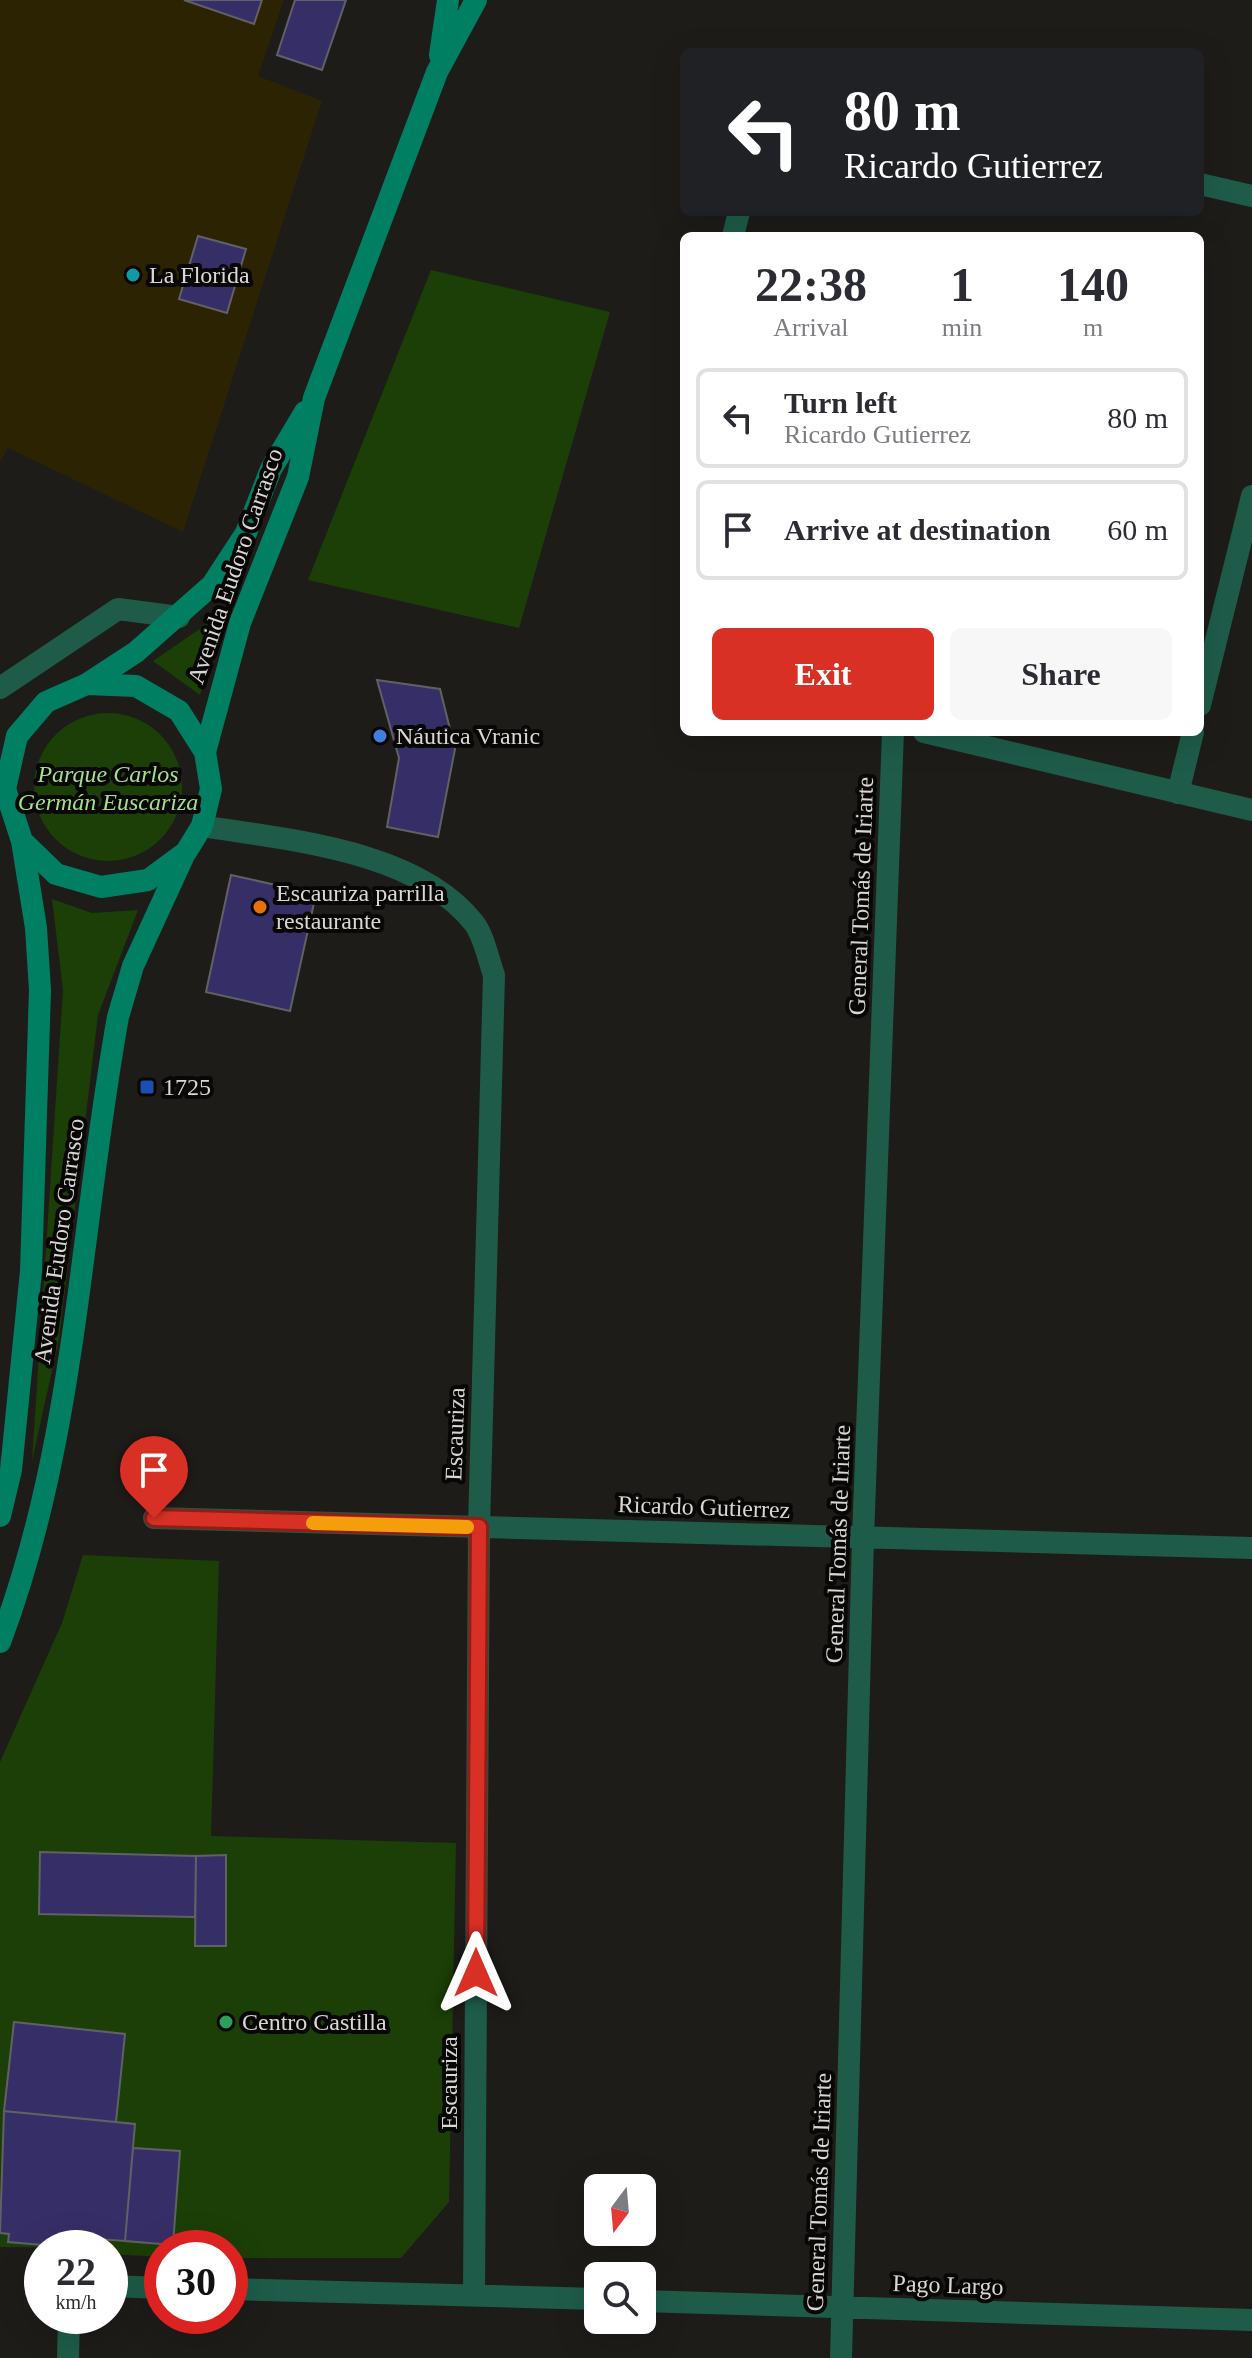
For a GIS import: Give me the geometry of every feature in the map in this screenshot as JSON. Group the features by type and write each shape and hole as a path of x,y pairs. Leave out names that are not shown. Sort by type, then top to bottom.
{"main road":[{"name":"Avenida Eudoro Carrasco","path":"437,72 448,0"},
{"name":"Avenida Eudoro Carrasco","path":"205,752 240,623 298,477 314,398 437,72 476,0"},
{"name":"Avenida Eudoro Carrasco","path":"87,684 136,652 212,585 246,533 271,469 314,398"},
{"path":"87,684 136,686 179,711 205,752 211,789 202,826 186,852 148,880 101,887 56,874 22,841 5,789 17,736 46,702 87,684"},
{"name":"Avenida Eudoro Carrasco","path":"0,1516 11,1470 23,1364 35,1172 40,990 36,928 22,841"},
{"name":"Avenida Eudoro Carrasco","path":"0,1642 22,1583 55,1456 118,1017 133,966 186,852"}],"street":[{"path":"1204,185 1252,196"},
{"path":"1204,689 1252,496"},
{"path":"0,688 118,609 179,617"},
{"name":"General Tomás de Iriarte","path":"841,2358 863,1538 893,736"},
{"path":"941,736 1252,810"},
{"path":"1178,793 1192,736"},
{"path":"0,819 22,841"},
{"name":"Escauriza","path":"202,826 293,840 403,869 449,895 477,926 494,975 479,1527 474,2295"},
{"name":"Ricardo Gutierrez","path":"154,1518 1252,1548"},
{"path":"248,2289 584,2299"},
{"name":"Pago Largo","path":"656,2301 1252,2320"},
{"path":"68,2358 69,2334"}],"green space":[{"path":"431,270 610,312 519,628 308,580"},
{"path":"223,613 200,695 153,661"},
{"name":"Parque Carlos Germán Euscariza","path":"108,713 136,718 161,734 177,759 182,787 177,815 161,840 136,856 108,861 80,856 55,840 39,815 34,787 39,759 55,734 80,718"},
{"path":"52,899 92,913 138,910 98,1015 59,1339 32,1461 63,990"},
{"name":"Centro Castilla","path":"83,1555 219,1561 211,1836 456,1843 449,2202 401,2258 248,2258 248,2230 144,2230 144,2256 128,2255 128,2230 24,2230 24,2247 0,2247 0,1762 62,1623"}],"sand":[{"name":"La Florida","path":"0,0 284,0 258,76 322,101 183,532 8,448 0,462"}],"building":[{"path":"184,0 262,0 254,24"},
{"path":"295,0 346,0 322,70 277,55"},
{"path":"198,236 246,249 227,313 179,299"},
{"path":"377,680 440,689 455,749 438,837 387,827 399,758"},
{"path":"231,875 316,894 290,1011 206,992"},
{"path":"40,1852 196,1856 195,1917 39,1914"},
{"path":"226,1855 226,1946 195,1946 196,1856"},
{"path":"14,2022 125,2034 116,2122 4,2111"},
{"path":"4,2111 135,2124 126,2230 24,2230 24,2243 8,2242 9,2234 0,2233"},
{"path":"133,2148 180,2151 174,2230 144,2230 144,2243 128,2241 126,2230"}],"slow traffic":[{"path":"313,1523 467,1527"}],"place":[{"name":"La Florida","path":"133,275"},
{"name":"Náutica Vranic","path":"380,736"},
{"name":"Escauriza parrilla restaurante","path":"260,907"},
{"name":"1725","path":"147,1087"},
{"name":"Centro Castilla","path":"226,2022"}],"route":[{"path":"154,1518 479,1527 476,1973"}]}
